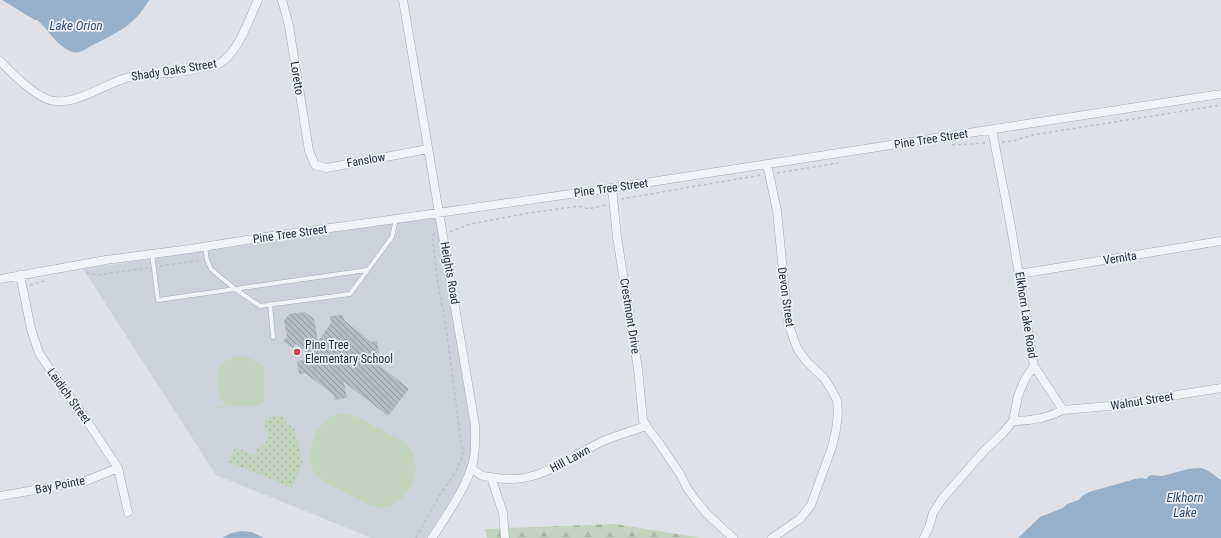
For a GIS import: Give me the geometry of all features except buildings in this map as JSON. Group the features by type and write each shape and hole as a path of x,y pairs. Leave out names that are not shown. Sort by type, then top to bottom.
{"street":[{"name":"Shady Oaks Street","path":"0,61 28,87 46,100 56,102 67,101 128,78 149,74 173,73 221,63 234,50 258,0"},
{"name":"Loretto","path":"282,0 289,26 310,156"},
{"name":"Heights Road","path":"403,0 440,213 475,425 476,442 473,462 465,484 432,538"},
{"name":"Pine Tree Street","path":"0,279 106,260 612,188 1221,94"},
{"name":"Elkhorn Lake Road","path":"924,538 933,512 942,499 984,451 1013,421 1018,396 1025,379 1034,366 1011,226 992,130"},
{"name":"Fanslow","path":"310,156 315,165 327,168 428,149"},
{"name":"Devon Street","path":"767,164 777,211 788,322 798,350 807,362 824,378 831,389 837,400 838,413 832,447 811,505 800,519 772,538"},
{"name":"Crestmont Drive","path":"612,188 617,237 638,369 642,420 680,474 687,488 707,514 733,538"},
{"name":"Vernita","path":"1019,274 1221,241"},
{"name":"Leidich Street","path":"20,275 31,329 39,353 118,468 128,512"},
{"path":"1034,366 1063,410"},
{"name":"Walnut Street","path":"1013,421 1038,418 1063,410 1109,406 1221,388"},
{"name":"Hill Lawn","path":"471,468 482,476 509,480 524,479 563,464 603,441 646,426"},
{"name":"Bay Pointe","path":"0,496 86,481 118,468"},
{"path":"491,477 503,514 505,538"}],"lane":[{"path":"205,247 207,260 211,269 235,289 260,306 350,294 392,237 396,219"},
{"path":"152,254 158,300 367,270"},
{"path":"270,304 273,337"}],"path":[{"path":"950,145 995,143 1033,135 1221,105"},
{"path":"416,538 463,456 432,235 452,232 470,224 529,213 579,206 588,209 604,206 621,199 839,162"},
{"path":"84,272 98,275 207,260"},
{"path":"22,286 33,285 45,280"}],"shaded area":[{"name":"Pine Tree Elementary School","path":"436,217 472,435 471,459 463,481 426,538 372,538 216,475 83,269"}],"green space":[{"path":"265,350 264,401 259,405 209,408 227,405 223,401 219,392 217,381 218,371 223,364 229,359 246,357 255,361 264,368"},
{"path":"340,413 355,416 403,441 410,449 416,464 414,480 408,491 399,501 388,507 381,508 371,506 328,484 320,479 314,472 311,466 310,454 315,435 326,420"},
{"path":"282,415 286,423 295,429 294,430 303,462 292,488 229,462 235,447 253,455 256,454 256,450 263,446 266,442 269,432 265,430 264,422 268,417"},
{"path":"616,524 701,538 487,538 485,529"}],"water":[{"name":"Lake Orion","path":"2,0 149,0 137,16 125,27 83,50 73,52 63,47 37,20"},
{"name":"Elkhorn Lake","path":"1198,468 1208,470 1221,480 1221,538 1018,538 1040,517 1079,500 1082,496 1089,492 1135,479 1146,479 1150,475 1162,476"},
{"path":"242,531 252,532 264,538 222,538 231,533"}],"place":[{"name":"Pine Tree Elementary School","path":"297,352"}]}
